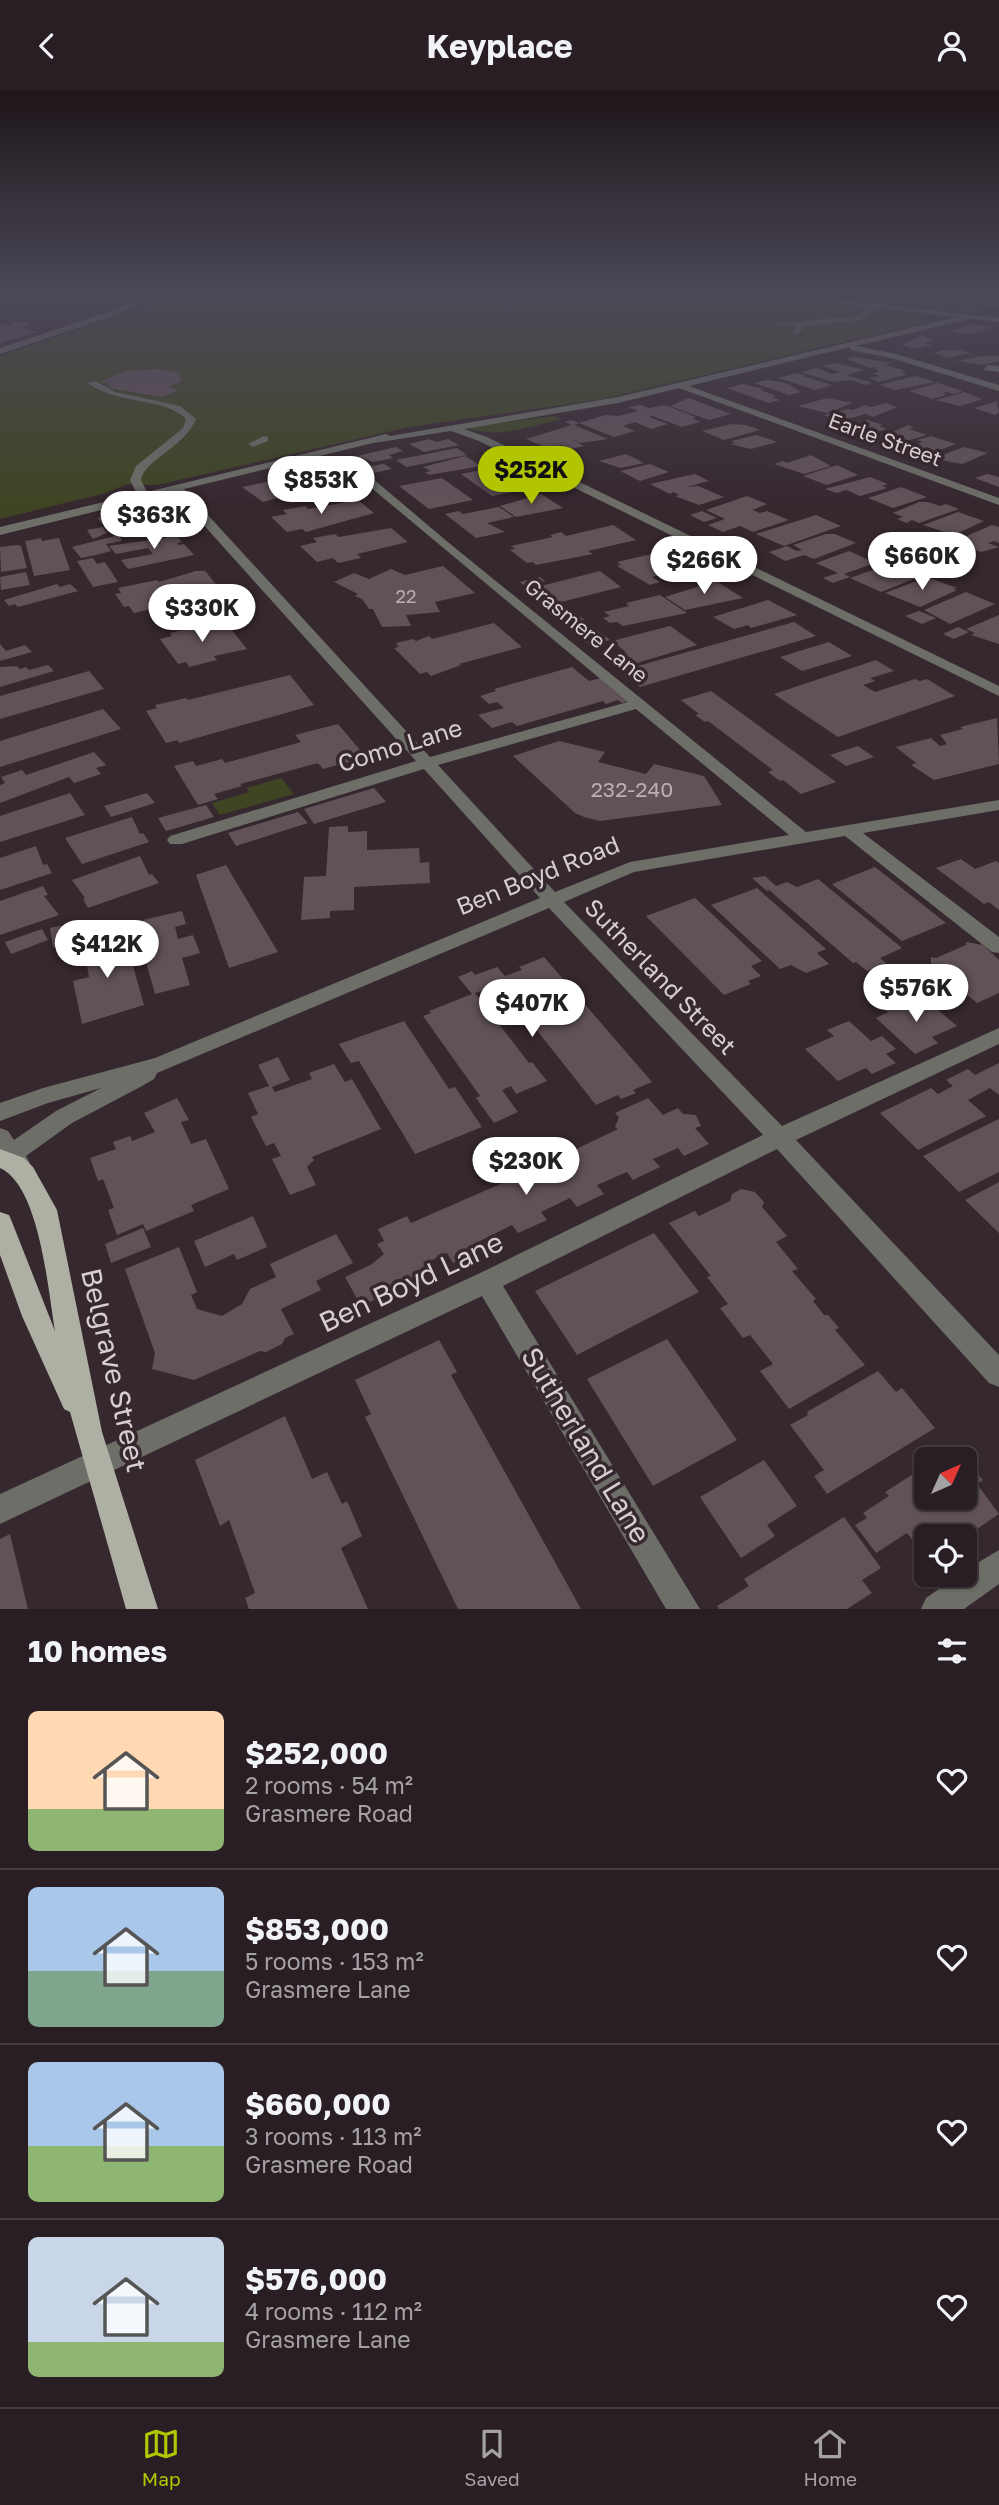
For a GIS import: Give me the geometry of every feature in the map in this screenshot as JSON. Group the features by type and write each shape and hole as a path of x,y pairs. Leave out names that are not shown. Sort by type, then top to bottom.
{"main road":[{"name":"Belgrave Street","path":"3,1153 32,1183 50,1229 70,1350 88,1432 142,1609"},
{"path":"0,1221 35,1316 88,1432"}],"street":[{"path":"376,441 583,406 768,364"},
{"path":"920,364 999,387"},
{"path":"987,368 999,369"},
{"path":"92,383 118,395 173,407 188,414 191,419 190,425 170,447 139,469 135,476 136,483 143,495"},
{"name":"Earle Street","path":"679,385 999,502"},
{"path":"0,531 444,423 583,406"},
{"path":"448,427 483,439 999,692"},
{"path":"253,444 264,439"},
{"name":"Grasmere Lane","path":"342,458 803,838"},
{"name":"Sutherland Street","path":"176,487 551,899 779,1137 999,1374"},
{"name":"Como Lane","path":"176,840 429,762 639,703"},
{"name":"Ben Boyd Road","path":"0,1112 43,1095 161,1064 630,867 999,805"},
{"path":"848,830 999,947"},
{"name":"Ben Boyd Lane","path":"0,1509 487,1282 779,1137 999,1035"},
{"name":"Ben Boyd Road","path":"3,1153 52,1124 117,1092 161,1064"},
{"name":"Sutherland Lane","path":"487,1282 684,1609"},
{"path":"937,1609 999,1565"}],"green space":[{"path":"0,364 751,364 603,399 409,427 157,485 128,484 106,493 0,519"},
{"path":"554,416 562,419 512,431 488,432 461,427"},
{"path":"281,778 294,794 220,815 212,803 249,792 247,788"}],"building":[{"path":"839,364 865,370 846,375 873,383 866,385 851,380 832,382 801,372 817,368 832,374 840,372 823,366"},
{"path":"859,364 888,364 885,365 908,374 879,382 869,378 880,376 872,373 879,372 875,368 880,367 870,368"},
{"path":"158,369 183,373 179,374 182,381 168,387 178,390 163,397 108,388 112,386 106,385 110,383 100,382 126,371"},
{"path":"797,373 832,385 815,390 778,378"},
{"path":"916,376 935,382 895,390 879,385"},
{"path":"768,380 786,383 801,392 789,395 754,383"},
{"path":"938,383 963,391 942,393 946,395 932,399 909,391"},
{"path":"743,384 764,389 760,390 777,396 772,397 780,400 769,403 727,388"},
{"path":"964,392 983,399 960,406 936,400"},
{"path":"689,398 731,414 709,420 670,406"},
{"path":"827,398 853,403 827,413 798,406"},
{"path":"997,401 999,413 995,415 974,408"},
{"path":"886,403 897,407 873,417 866,414 841,421 824,415 865,405 871,407"},
{"path":"640,405 649,408 665,405 696,417 692,418 700,422 682,427 653,416 649,417 668,424 651,429 635,422 623,426 635,431 614,437 579,423 605,415 618,416 638,411 628,407"},
{"path":"572,420 579,423 574,425 608,439 580,443 569,438 584,446 571,449 561,445 547,448 526,439 572,425 565,422"},
{"path":"868,420 887,429 873,433 853,424"},
{"path":"731,424 760,430 724,440 702,431"},
{"path":"908,425 914,427 909,429 927,435 906,441 884,436"},
{"path":"757,435 777,442 751,449 730,444 735,443 731,441"},
{"path":"931,436 956,444 935,452 911,446 923,442 917,440"},
{"path":"429,439 437,442 448,439 459,445 424,452 409,444"},
{"path":"396,447 403,451 389,455 393,458 373,462 357,456"},
{"path":"964,447 988,453 962,464 941,460 946,458 939,456"},
{"path":"457,448 467,455 406,467 396,460"},
{"path":"626,454 644,463 621,468 599,461"},
{"path":"811,455 831,466 804,474 774,464 783,461 787,463"},
{"path":"465,456 481,466 429,475 425,472 431,471 423,467"},
{"path":"384,464 392,469 373,473 365,467"},
{"path":"650,464 669,472 640,481 620,471"},
{"path":"837,465 858,475 827,485 803,476"},
{"path":"502,466 534,488 492,496 461,474"},
{"path":"318,471 336,482 263,502 242,487"},
{"path":"695,474 709,481 686,487 698,486 724,497 699,505 675,496 679,495 674,492 670,494 650,484"},
{"path":"987,474 999,477 999,487 975,478"},
{"path":"870,477 888,484 882,486 887,488 860,496 846,490 837,493 825,489"},
{"path":"442,478 473,500 429,509 399,486"},
{"path":"901,487 927,497 893,508 868,498"},
{"path":"541,494 563,508 516,517 500,506"},
{"path":"747,496 767,504 753,510 760,513 767,511 789,520 753,532 740,526 723,532 708,525 725,519 706,510"},
{"path":"358,500 374,513 306,532 302,529 287,532 271,517 287,514 283,510 305,506 308,509"},
{"path":"919,502 940,506 946,504 959,509 919,523 912,520 907,523 897,519 903,517 893,513"},
{"path":"157,505 168,516 148,520 153,525 127,530 120,523 105,526 97,518"},
{"path":"499,507 514,517 487,523 505,532 476,538 445,514 459,511 463,514"},
{"path":"702,511 717,518 704,522 690,515"},
{"path":"958,512 984,521 954,535 923,525"},
{"path":"816,515 841,526 784,546 756,534"},
{"path":"613,525 636,540 588,551 593,554 536,565 533,562 527,563 510,550 515,549 511,546 553,537 550,535 561,532 566,536"},
{"path":"992,525 999,527 999,543 988,543 999,547 981,552 953,542"},
{"path":"103,527 107,533 93,539 87,530"},
{"path":"391,528 408,542 357,554 361,558 338,563 333,558 317,562 300,546 317,542 313,538 335,534 339,537"},
{"path":"826,534 835,534 856,543 814,559 804,555 785,561 769,552 787,546 797,551 802,550 793,545"},
{"path":"119,535 122,541 106,544 111,551 96,555 81,558 72,547"},
{"path":"177,536 182,542 177,543 184,544 194,555 128,569 121,560 153,554 148,548 116,554 109,546"},
{"path":"41,538 42,541 59,538 70,570 34,576 25,541"},
{"path":"21,546 27,568 1,572 0,547"},
{"path":"669,550 693,567 652,577 660,582 650,585 617,566 621,565 617,562"},
{"path":"849,551 875,563 844,574 850,577 833,583 823,578 838,573 816,563"},
{"path":"896,553 905,557 884,565 873,560"},
{"path":"93,558 97,564 105,562 118,582 93,587 77,561"},
{"path":"906,558 934,571 881,592 850,578"},
{"path":"443,566 475,593 435,602 440,612 406,615 411,626 382,627 373,609 369,609 362,599 355,596 358,594 334,582 354,573 369,579 391,569 405,575"},
{"path":"205,571 220,589 212,591 214,594 172,601 174,604 134,613 129,606 124,607 115,594 121,593 118,588 157,580 159,582"},
{"path":"600,571 621,587 561,602 554,601 537,587"},
{"path":"26,572 30,585 1,590 0,577"},
{"path":"540,577 545,581 525,586 520,582"},
{"path":"927,577 957,590 920,607 885,593"},
{"path":"716,581 743,598 685,610 665,597"},
{"path":"57,584 60,587 70,584 78,591 18,607 15,604 9,606 4,600"},
{"path":"966,592 995,604 950,624 924,610"},
{"path":"660,595 687,613 623,626 603,618 610,616 604,612 629,606 626,603"},
{"path":"768,600 797,615 751,628 748,625 734,629 713,617"},
{"path":"919,611 936,618 922,624 905,616"},
{"path":"576,613 587,622 568,627 556,618"},
{"path":"999,615 999,644 971,635 975,633 966,629"},
{"path":"219,621 221,624 226,623 247,649 214,656 217,660 189,667 186,662 178,664 160,639 172,636 170,633"},
{"path":"794,622 816,636 640,687 620,671"},
{"path":"494,623 522,647 459,664 461,665 431,676 427,672 420,674 394,648 399,647 396,643 413,639 416,641 429,636 432,639"},
{"path":"670,626 697,645 617,669 604,658 626,652 612,641"},
{"path":"958,627 969,632 954,639 943,634"},
{"path":"598,631 610,640 590,645 578,636"},
{"path":"829,642 852,656 802,671 780,657"},
{"path":"0,644 6,651 25,645 32,652 0,661"},
{"path":"876,660 894,671 870,678 875,681 863,685 875,692 915,679 927,679 955,696 838,737 774,694"},
{"path":"48,665 54,671 0,687 0,667 17,666 29,670"},
{"path":"572,667 589,681 605,677 633,700 622,703 618,700 606,704 603,701 517,726 512,722 492,728 478,715 504,708 497,702 489,704 480,696 496,691 494,689"},
{"path":"89,671 104,689 0,719 0,696"},
{"path":"290,675 314,705 179,743 178,740 166,743 146,711 157,708 155,705 186,698 188,700"},
{"path":"711,691 836,782 801,794 783,780 780,781 768,772 773,770 708,721 705,722 695,715 699,714 681,700"},
{"path":"103,709 121,729 0,767 0,741"},
{"path":"997,718 999,764 934,780 911,765 916,763 896,747 931,738 940,746 947,744 940,735"},
{"path":"338,724 366,757 323,769 318,763 240,784 242,786 214,794 218,799 198,805 174,766 193,761 196,766 222,759 225,763 301,742 295,735"},
{"path":"559,741 605,752 598,762 646,774 654,764 704,776 722,805 600,821 584,817 575,813 513,756"},
{"path":"858,746 874,757 846,766 830,755"},
{"path":"94,752 106,765 96,768 101,774 74,783 69,777 0,803 0,785 5,783 1,777 22,770 26,775"},
{"path":"374,788 386,802 314,824 304,809"},
{"path":"70,793 85,815 0,842 0,816"},
{"path":"147,793 155,803 111,817 104,806"},
{"path":"206,805 214,817 166,831 158,818"},
{"path":"298,812 308,823 236,846 228,833"},
{"path":"132,817 140,834 143,833 149,842 82,864 65,838"},
{"path":"348,826 348,832 367,831 367,850 419,848 420,863 429,862 430,883 354,887 354,910 330,911 330,918 301,920 304,877 326,876 329,827"},
{"path":"36,846 43,865 47,864 52,873 0,890 0,858"},
{"path":"140,856 149,875 152,874 159,883 88,908 83,899 85,898 72,880"},
{"path":"961,859 975,869 996,861 999,863 999,910 989,902 984,904 936,868"},
{"path":"226,865 278,952 229,968 196,875"},
{"path":"875,867 946,923 902,941 832,884"},
{"path":"765,876 776,886 787,882 797,887 818,879 902,948 880,958 886,963 867,971 856,962 853,963 752,878"},
{"path":"43,886 48,895 44,896 59,915 0,935 0,901"},
{"path":"757,888 826,949 817,953 829,964 806,973 791,965 780,969 711,905"},
{"path":"695,898 762,961 751,966 761,976 748,981 751,984 724,995 646,916"},
{"path":"182,911 186,924 175,927 178,939 193,935 200,953 182,958 190,985 155,994 142,948 145,947 141,932 147,931 143,920"},
{"path":"73,923 76,942 53,947 50,928"},
{"path":"42,929 48,940 11,954 5,942"},
{"path":"112,931 117,951 128,948 144,1005 82,1024 73,981 89,977 82,938"},
{"path":"966,942 983,945 999,960 999,993 977,1003 936,969 931,968 931,957 936,958 966,945"},
{"path":"544,957 652,1082 633,1090 636,1093 621,1099 618,1095 596,1105 501,985 475,993 529,1063 532,1062 547,1081 516,1094 511,1086 502,1090 518,1112 494,1123 476,1098 480,1096 423,1016 431,1013 429,1011 472,994 458,977 472,971 475,975 497,967 505,976"},
{"path":"923,997 957,1026 932,1037 938,1043 915,1054 876,1018 888,1012 884,1009 895,1004 898,1007"},
{"path":"404,1021 449,1089 455,1087 482,1127 415,1154 359,1061 351,1063 339,1044"},
{"path":"849,1021 871,1041 882,1036 896,1049 886,1054 896,1063 872,1074 866,1068 838,1081 805,1049 834,1036 827,1030"},
{"path":"278,1057 290,1080 272,1087 275,1092 312,1079 309,1073 334,1064 345,1082 352,1079 381,1129 312,1157 314,1160 307,1167 316,1185 290,1195 272,1159 281,1156 274,1143 266,1146 251,1117 258,1114 248,1093 269,1086 258,1065"},
{"path":"999,1063 999,1095 990,1088 968,1100 986,1116 918,1150 880,1113 931,1088 938,1094 953,1086 946,1080 968,1069 975,1075"},
{"path":"177,1098 189,1120 181,1122 191,1144 206,1139 229,1189 191,1205 194,1211 146,1231 143,1224 117,1235 108,1210 114,1208 103,1179 98,1181 90,1158 116,1149 113,1142 130,1136 132,1141 155,1132 144,1113"},
{"path":"648,1098 663,1115 678,1108 683,1114 696,1115 701,1126 695,1128 709,1144 684,1156 678,1148 653,1159 660,1167 633,1180 627,1172 597,1185 604,1194 577,1207 570,1198 541,1212 547,1220 518,1233 512,1225 480,1241 485,1248 453,1263 447,1253 430,1261 436,1271 361,1306 345,1277 372,1264 384,1254 377,1244 384,1241 378,1229 407,1216 411,1223 512,1179 507,1172 512,1160 532,1151 547,1156 551,1161 618,1129 615,1127 619,1117 615,1113"},
{"path":"999,1119 999,1172 959,1192 923,1156"},
{"path":"999,1182 999,1233 965,1200"},
{"path":"741,1189 755,1192 764,1202 762,1207 787,1236 776,1242 798,1269 792,1271 816,1299 813,1301 824,1315 828,1315 839,1328 835,1330 865,1365 789,1409 760,1371 773,1364 750,1335 743,1338 720,1308 728,1304 707,1277 711,1276 669,1223 695,1211 699,1216 730,1201 732,1194"},
{"path":"253,1216 267,1247 237,1260 234,1254 205,1267 194,1241"},
{"path":"143,1228 151,1247 111,1263 105,1244"},
{"path":"654,1233 699,1292 577,1355 535,1291"},
{"path":"336,1234 353,1263 316,1281 321,1290 281,1309 294,1334 285,1338 282,1344 194,1380 152,1369 155,1353 125,1269 179,1247 197,1292 191,1295 197,1309 222,1316 242,1304 250,1289 276,1277 270,1264"},
{"path":"667,1339 737,1440 653,1486 587,1379"},
{"path":"439,1340 457,1372 451,1375 581,1609 458,1609 365,1417 371,1414 355,1380"},
{"path":"878,1371 896,1392 902,1388 935,1428 827,1494 814,1476 824,1470 790,1425 808,1415 807,1412"},
{"path":"285,1416 312,1479 327,1472 342,1504 347,1501 362,1536 341,1548 368,1609 249,1609 245,1598 255,1593 229,1520 220,1526 195,1460"},
{"path":"764,1460 797,1506 767,1525 775,1536 741,1558 700,1497"},
{"path":"977,1473 983,1480 977,1484"},
{"path":"914,1474 914,1510 977,1510 977,1484 999,1514 977,1529 977,1524 914,1524 914,1542 907,1533 876,1553 855,1525 867,1518 863,1513 889,1496 885,1492"},
{"path":"844,1517 881,1568 862,1580 872,1593 847,1609 719,1609 717,1606 749,1586 744,1579"},
{"path":"10,1534 28,1609 0,1609 0,1539"}]}
